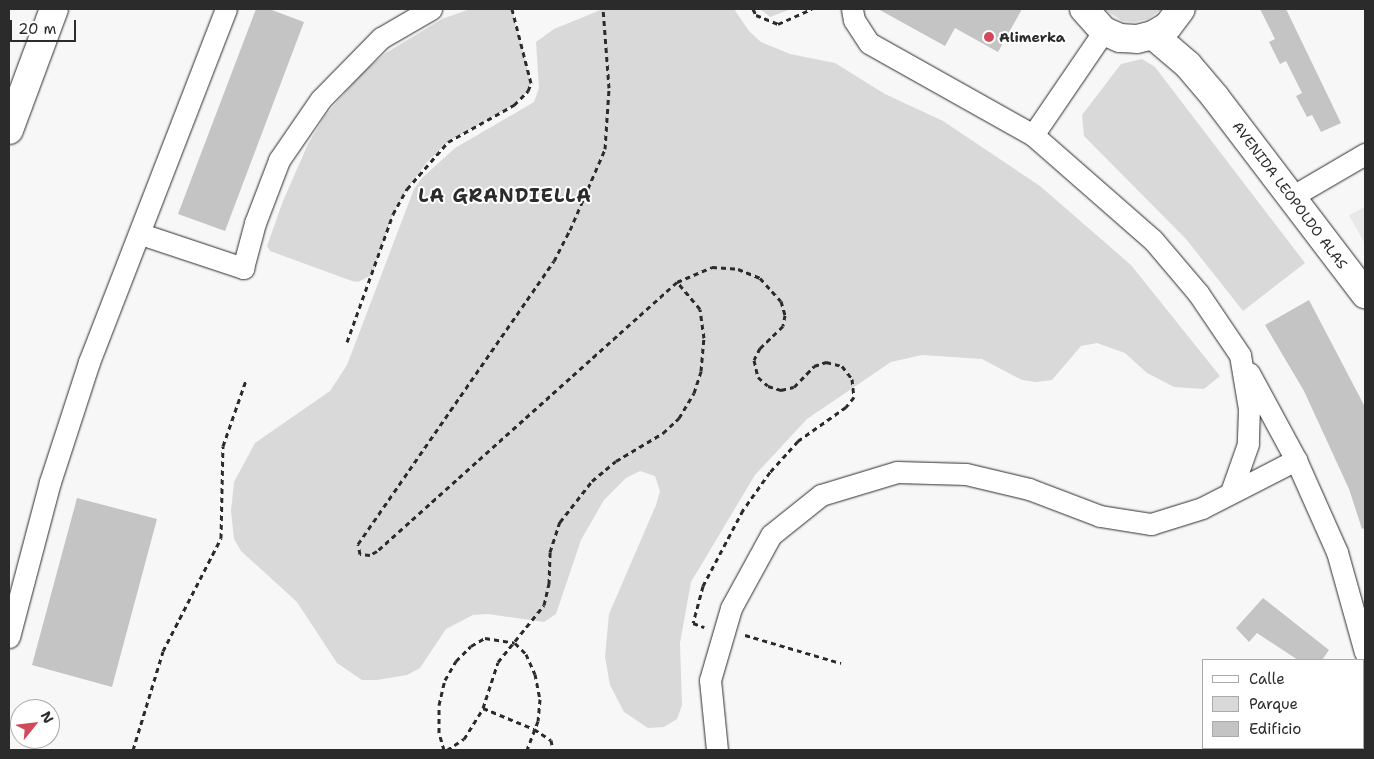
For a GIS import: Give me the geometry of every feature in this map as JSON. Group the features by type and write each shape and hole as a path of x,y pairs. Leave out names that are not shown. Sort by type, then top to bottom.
{"main road":[{"path":"9,130 54,9"},
{"path":"1084,9 1104,31 1120,38 1137,39 1154,35 1168,26 1180,11"},
{"name":"AVENIDA LEOPOLDO ALAS","path":"1180,11 1193,58 1215,96"},
{"name":"AVENIDA LEOPOLDO ALAS","path":"1154,35 1188,65 1215,96 1293,196 1365,294"}],"street":[{"path":"9,637 50,482 89,362 141,234 226,9"},
{"path":"141,234 243,268 255,223 279,160 320,99 381,38 431,9"},
{"path":"852,9 854,20 870,43 1033,135 1153,240 1198,293 1240,355 1296,460 1337,552 1365,652"},
{"path":"1033,135 1104,31"},
{"path":"1293,196 1365,154"},
{"path":"1231,492 1248,444 1250,409 1240,355"},
{"path":"717,750 710,680 731,608 771,535 821,495 897,472 966,474 1029,489 1100,516 1151,524 1202,508 1296,460"}],"path":[{"path":"347,342 393,214 406,189 448,142 514,104 528,91 531,83 512,9"},
{"path":"603,9 608,49 609,88 605,148 570,230 554,261 358,544 360,554 370,555 377,550 677,282 712,267 738,269 760,278 781,301 785,315 783,326 760,348 754,360 758,377 768,386 781,390 794,387 814,366 826,362 842,366 852,379 854,397 846,407 798,441 770,472 743,510 704,586 694,623 705,627 708,618"},
{"path":"752,9 756,15 778,24 812,9"},
{"path":"526,750 536,730 540,699 535,674 526,654 515,644 486,638 471,646 456,661 445,680 439,705 439,733 446,750 464,739 483,708 498,662 515,644 544,605 549,584 550,552 560,522 592,481 616,462 663,433 679,418 694,393 701,371 704,338 700,309 677,282"},
{"path":"133,750 163,651 221,538 224,518 223,446 246,380"},
{"path":"740,634 841,663"},
{"path":"483,708 536,730 551,740 553,750"}],"shaded area":[{"path":"1365,207 1365,244 1349,215"}],"green space":[{"path":"470,9 512,9 531,83 528,91 514,105 448,142 427,162 407,189 393,214 372,275 358,282 352,281 270,251 267,246 283,201 308,144 325,116 362,73 386,53 442,19"},
{"path":"603,9 734,9 749,31 761,42 790,54 835,63 885,94 943,121 1040,186 1131,265 1220,376 1204,389 1174,387 1147,373 1125,353 1097,343 1081,346 1052,380 1036,382 1022,380 982,359 922,355 891,362 807,419 755,475 691,582 680,643 682,705 677,719 664,727 648,728 624,712 610,685 605,657 609,614 656,505 660,491 655,476 640,471 626,478 604,500 581,540 556,614 544,622 488,614 473,615 446,629 420,668 407,675 377,680 362,680 337,663 297,602 241,551 234,539 231,511 234,482 255,443 330,391 347,365 414,189 422,178 455,148 534,102 539,88 536,42 554,29"},
{"path":"760,9 791,9 770,17"},
{"path":"1104,9 1162,9 1148,19 1135,22 1122,21"},
{"path":"1142,59 1155,67 1305,263 1243,311 1186,239 1084,136 1082,115 1121,64"}],"building":[{"path":"256,9 269,9 304,22 225,231 178,214"},
{"name":"Alimerka","path":"878,9 1022,9 998,52 955,28 945,46"},
{"path":"1260,9 1286,9 1341,123 1321,132 1312,115 1307,117 1296,96 1302,93 1286,61 1280,64 1269,42 1275,39"},
{"path":"1309,300 1365,407 1365,528 1362,529 1349,489 1304,391 1265,325"},
{"path":"77,498 157,519 112,687 32,665"},
{"path":"1263,598 1329,650 1323,659 1296,659 1257,633 1249,642 1236,628"}],"place":[{"name":"Alimerka","path":"989,37"}],"district":[{"name":"LA GRANDIELLA","path":"505,196"}]}
